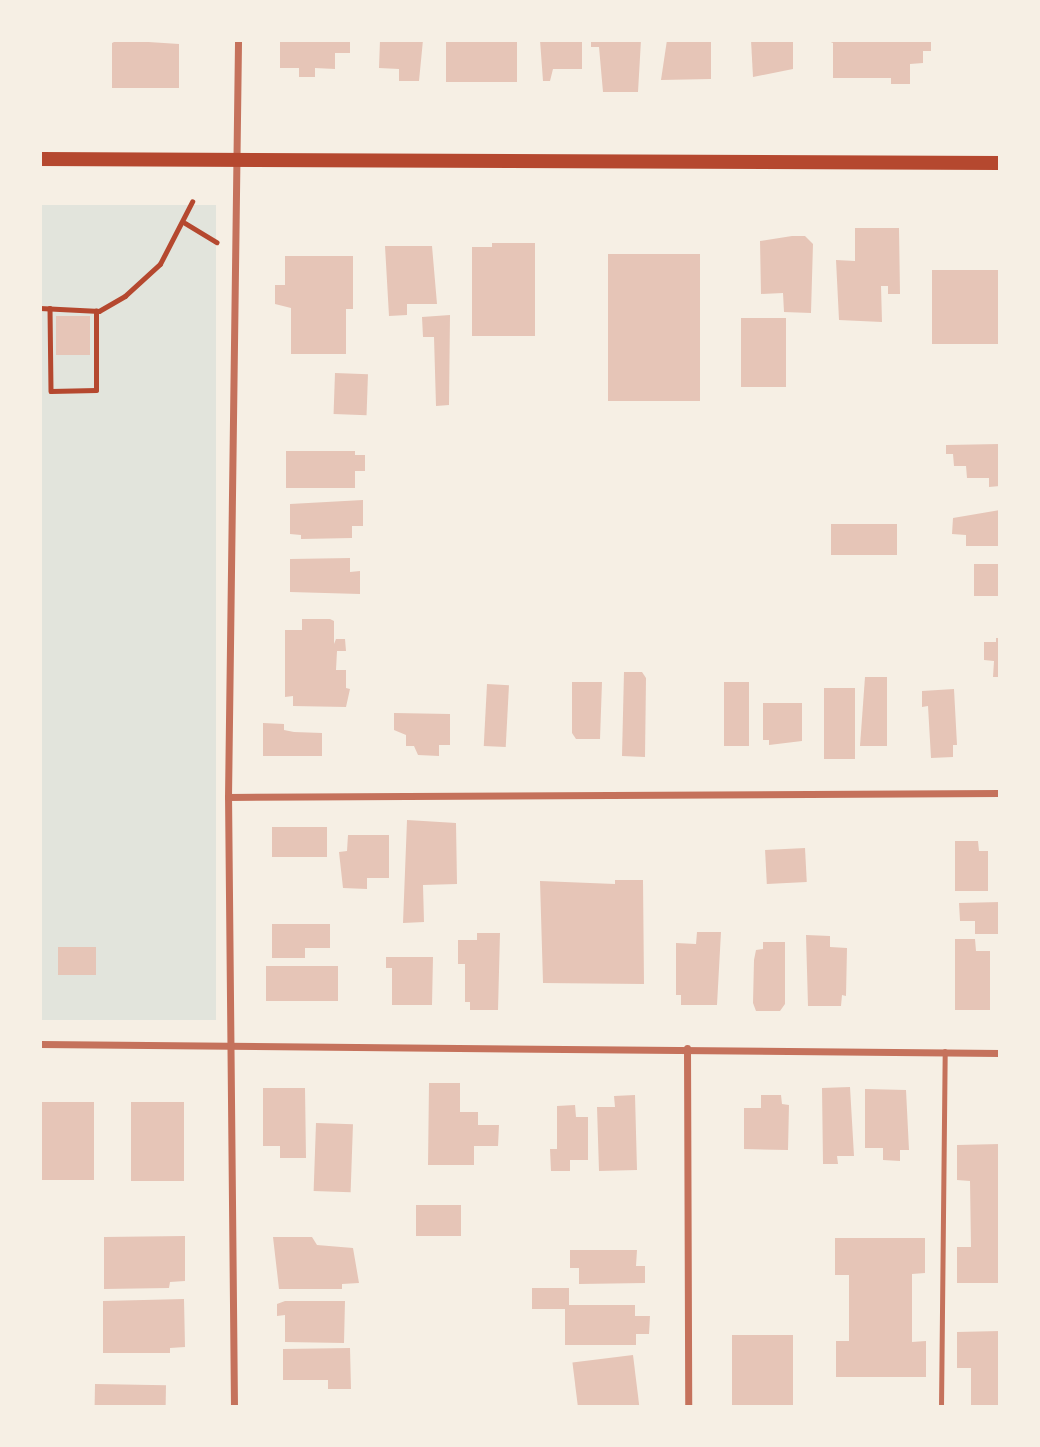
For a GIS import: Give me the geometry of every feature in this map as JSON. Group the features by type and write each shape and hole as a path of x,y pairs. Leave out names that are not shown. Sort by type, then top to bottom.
{"main road":[{"path":"40,159 1000,163"}],"street":[{"path":"234,1407 233,1046 228,797 237,40"},
{"path":"228,797 1000,793"},
{"path":"40,1044 1000,1053"},
{"path":"687,1048 688,1407"}],"lane":[{"path":"941,1407 946,1051"}],"path":[{"path":"40,308 96,311 125,296 160,264 185,223 192,202"},
{"path":"185,223 236,253"},
{"path":"50,308 51,391 96,390 96,311"}],"shaded area":[{"path":"40,205 216,205 216,1020 40,1020"}],"building":[{"path":"118,40 179,44 179,88 112,88 112,43"},
{"path":"280,40 350,40 350,53 335,53 335,69 315,68 315,77 299,77 299,68 280,68"},
{"path":"380,40 423,40 419,81 399,81 399,69 379,68"},
{"path":"446,40 517,40 517,82 446,82"},
{"path":"540,40 582,40 582,69 553,69 550,81 543,81"},
{"path":"591,40 641,40 638,92 603,92 599,47 591,47"},
{"path":"667,40 711,40 711,79 661,80"},
{"path":"751,40 793,40 793,69 753,77"},
{"path":"826,40 931,40 931,51 923,51 923,63 910,64 910,84 891,84 891,78 833,78 833,43"},
{"path":"855,228 899,228 900,294 888,294 888,286 881,286 882,322 839,320 836,260 855,261"},
{"path":"805,236 813,244 811,313 784,312 783,293 761,294 760,241"},
{"path":"492,243 535,243 535,336 472,336 472,247 492,247"},
{"path":"385,246 432,246 437,304 407,304 407,315 389,316"},
{"path":"608,254 700,254 700,401 608,401"},
{"path":"285,256 353,256 353,309 346,309 346,354 291,354 291,308 275,304 275,285 285,285"},
{"path":"932,270 1000,270 1000,344 932,344"},
{"path":"450,315 449,405 436,406 434,337 423,337 422,317"},
{"path":"56,316 90,316 90,355 56,355"},
{"path":"741,318 786,318 786,387 741,387"},
{"path":"335,373 368,374 367,415 334,414"},
{"path":"1000,444 1000,486 989,487 989,478 967,478 966,466 954,466 953,454 946,454 946,445"},
{"path":"286,451 355,451 355,455 365,455 365,471 355,471 355,488 286,488"},
{"path":"363,500 363,526 352,526 352,538 301,539 301,535 290,534 290,504"},
{"path":"1000,510 1000,546 966,546 966,535 952,534 953,518"},
{"path":"831,524 897,524 897,555 831,555"},
{"path":"350,558 350,572 360,571 360,594 290,592 290,559"},
{"path":"974,564 1000,564 1000,596 974,596"},
{"path":"302,619 330,619 334,621 334,644 336,639 345,639 346,651 337,651 336,670 346,670 346,688 350,689 346,707 293,706 293,696 285,697 285,630 302,630"},
{"path":"996,638 1000,638 1000,677 993,677 994,661 984,660 984,642 996,642"},
{"path":"624,672 642,672 646,678 645,757 622,756"},
{"path":"865,677 887,677 887,746 860,746"},
{"path":"572,682 602,682 600,739 576,739 572,733"},
{"path":"724,682 749,682 749,746 724,746"},
{"path":"487,684 509,685 506,747 484,746"},
{"path":"824,688 855,688 855,759 824,759"},
{"path":"954,689 957,745 953,745 953,757 931,758 928,706 922,707 922,691"},
{"path":"763,703 802,703 802,741 769,745 769,740 763,740"},
{"path":"394,713 450,714 450,745 439,745 439,756 418,755 414,746 406,746 406,735 394,730"},
{"path":"263,723 284,724 284,730 294,732 322,733 322,756 263,756"},
{"path":"407,820 456,823 457,884 423,885 424,922 403,923"},
{"path":"272,827 327,827 327,857 272,857"},
{"path":"348,835 389,835 389,878 367,878 367,889 343,888 339,852 347,851"},
{"path":"955,841 978,841 979,851 988,851 988,891 955,891"},
{"path":"805,848 807,882 767,884 765,850"},
{"path":"615,880 643,880 644,984 543,983 540,881 615,884"},
{"path":"1000,902 1000,934 975,934 975,921 960,921 959,903"},
{"path":"272,924 330,924 330,948 305,948 305,958 272,958"},
{"path":"697,932 721,932 717,1005 681,1005 681,995 676,995 676,943 696,944"},
{"path":"477,933 500,933 498,1010 470,1010 470,1002 465,1002 465,964 458,964 458,940 477,940"},
{"path":"806,935 830,936 830,947 847,948 846,996 842,995 841,1006 808,1006"},
{"path":"955,939 975,939 976,951 990,951 990,1010 955,1010"},
{"path":"763,942 785,942 785,1004 780,1011 756,1011 753,1003 754,960 756,950 763,949"},
{"path":"58,947 96,947 96,975 58,975"},
{"path":"386,957 433,957 432,1005 392,1005 392,968 386,968"},
{"path":"266,966 338,966 338,1001 266,1001"},
{"path":"429,1083 460,1083 460,1112 478,1112 478,1125 499,1125 498,1146 474,1146 474,1165 428,1165"},
{"path":"850,1087 854,1156 837,1156 838,1164 823,1164 822,1088"},
{"path":"263,1088 305,1088 306,1158 280,1158 280,1146 263,1146"},
{"path":"865,1089 906,1090 909,1150 900,1150 900,1161 883,1160 883,1148 865,1148"},
{"path":"635,1095 637,1170 599,1171 597,1107 615,1107 614,1096"},
{"path":"761,1095 781,1095 782,1104 789,1105 788,1150 744,1149 744,1108 761,1108"},
{"path":"41,1102 94,1102 94,1180 41,1180"},
{"path":"131,1102 184,1102 184,1181 131,1181"},
{"path":"575,1105 576,1117 588,1117 588,1160 570,1160 570,1171 551,1171 550,1149 557,1149 557,1106"},
{"path":"316,1123 353,1124 351,1192 314,1191"},
{"path":"1000,1144 1000,1283 957,1283 957,1247 971,1247 970,1181 957,1180 957,1145"},
{"path":"416,1205 461,1205 461,1236 416,1236"},
{"path":"185,1236 185,1281 170,1282 169,1288 104,1289 104,1237"},
{"path":"273,1237 312,1237 317,1245 353,1248 359,1283 342,1284 342,1289 279,1289"},
{"path":"835,1238 925,1238 925,1273 912,1274 912,1342 926,1341 926,1377 836,1377 836,1341 849,1341 849,1275 835,1275"},
{"path":"570,1250 637,1250 636,1266 645,1266 645,1283 579,1284 579,1268 570,1268"},
{"path":"532,1288 569,1288 569,1305 635,1305 635,1316 650,1316 649,1334 636,1334 636,1345 565,1345 565,1309 532,1309"},
{"path":"184,1299 185,1347 170,1348 170,1353 103,1353 103,1301"},
{"path":"285,1301 345,1301 344,1343 285,1342 285,1315 277,1316 277,1304"},
{"path":"1000,1331 1000,1407 971,1407 971,1368 957,1368 957,1332"},
{"path":"732,1335 793,1335 793,1407 732,1407"},
{"path":"350,1348 351,1389 328,1389 328,1380 283,1380 283,1349"},
{"path":"633,1355 639,1407 578,1407 572,1362"},
{"path":"95,1384 166,1385 166,1407 95,1407"}]}
